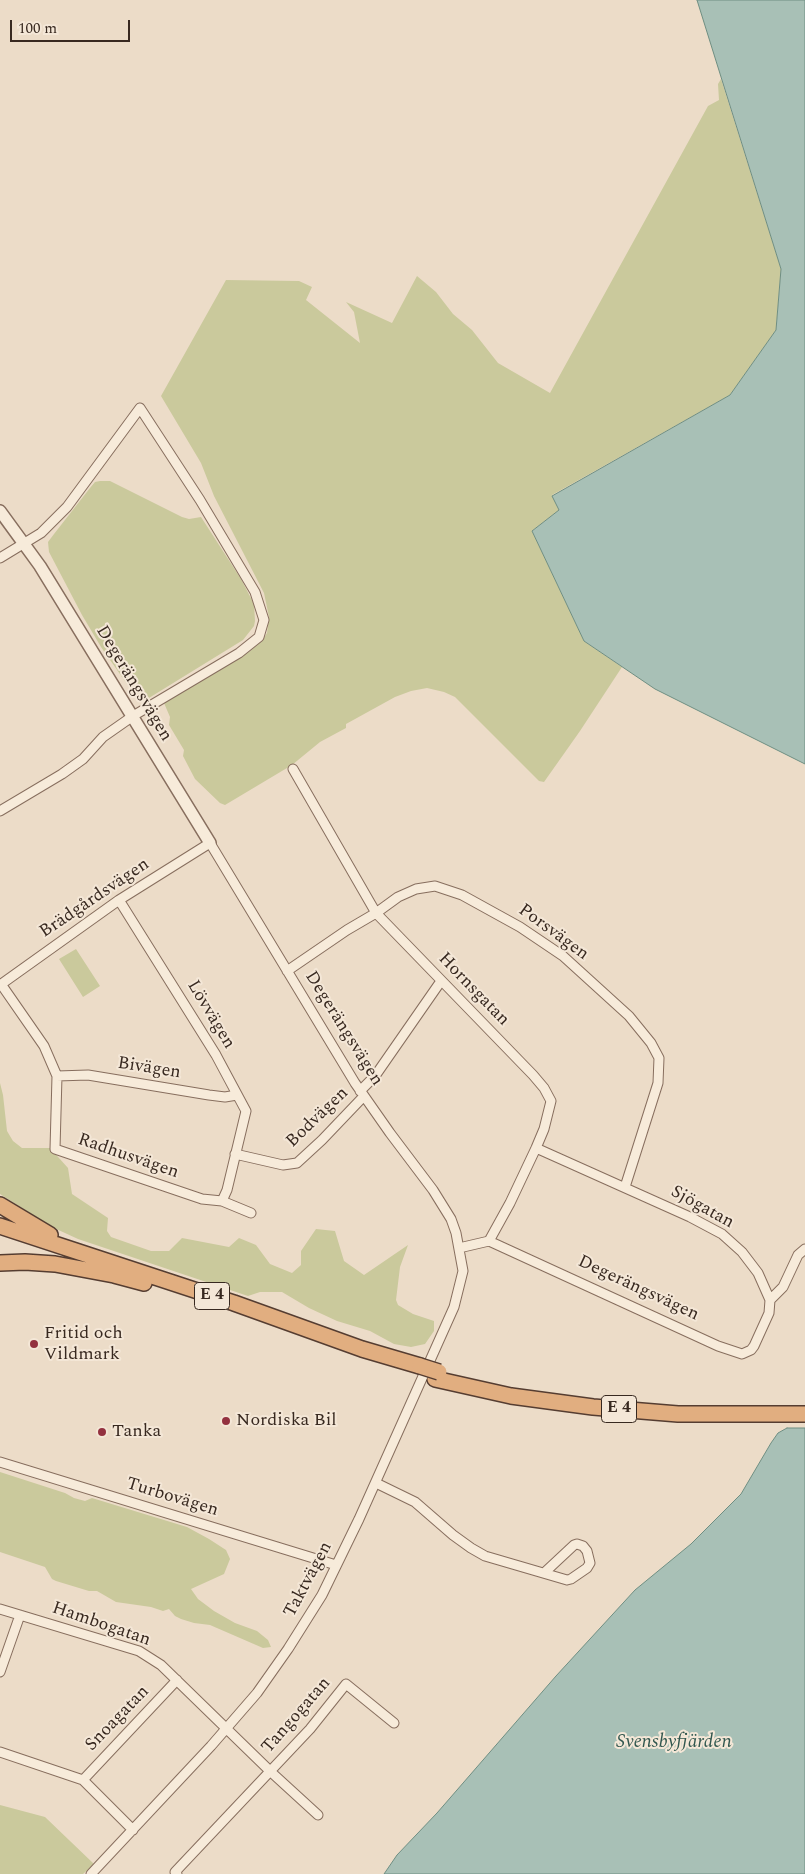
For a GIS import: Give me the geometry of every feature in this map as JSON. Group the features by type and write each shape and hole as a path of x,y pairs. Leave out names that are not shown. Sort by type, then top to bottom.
{"highway":[{"name":"E 4","path":"0,1205 56,1238 132,1269"},
{"name":"E 4","path":"0,1226 132,1269 418,1370"},
{"name":"E 4","path":"0,1234 153,1286 418,1370 511,1396 593,1407 678,1414 805,1414"},
{"name":"E 4","path":"0,1263 40,1262 74,1266 153,1286"},
{"name":"E 4","path":"437,1375 493,1385 612,1401 660,1404 805,1407"}],"street":[{"path":"0,558 41,533 67,508 140,408 200,500 255,592 264,620 259,637 239,653 133,716 103,737 83,759 62,774 0,811"},
{"name":"Degerängsvägen","path":"0,511 40,566 362,1094 439,1199 451,1219 459,1248"},
{"name":"Hornsgatan","path":"293,769 376,914 533,1075 544,1088 551,1101 544,1129 536,1148 510,1203 489,1241"},
{"name":"Brädgårdsvägen","path":"0,984 119,900 210,843"},
{"name":"Porsvägen","path":"287,971 347,930 376,914 398,896 416,889 435,886 462,895 520,927 562,956 629,1016 651,1043 659,1058 660,1071 658,1083 625,1187"},
{"name":"Lövvägen","path":"119,900 216,1055 246,1111 235,1154"},
{"name":"Bodvägen","path":"235,1154 283,1165 297,1163 322,1140 362,1094 441,981"},
{"name":"Radhusvägen","path":"0,984 44,1046 56,1076 55,1149 202,1199 222,1201 251,1213"},
{"name":"Bivägen","path":"56,1076 88,1075 209,1095 225,1097 237,1095"},
{"name":"Sjögatan","path":"536,1148 690,1217 722,1234 742,1252 758,1273 770,1300"},
{"path":"222,1201 227,1190 235,1154"},
{"name":"Degerängsvägen","path":"489,1241 718,1346 742,1354 751,1350 754,1346 769,1313 770,1300"},
{"path":"459,1248 489,1241"},
{"name":"Taktvägen","path":"91,1874 227,1728 257,1693 288,1650 322,1595 376,1484 454,1307 463,1271 459,1248"},
{"path":"770,1300 783,1287 798,1255 805,1248"},
{"name":"Turbovägen","path":"0,1462 336,1565"},
{"path":"376,1484 415,1502 471,1548 486,1556 567,1580 571,1580 588,1568 590,1563 587,1551 583,1546 574,1545 544,1573"},
{"name":"Hambogatan","path":"0,1609 139,1651 161,1665 227,1728"},
{"path":"0,1672 20,1615"},
{"name":"Snoagatan","path":"83,1780 178,1680"},
{"name":"Tangogatan","path":"177,1874 175,1872 310,1729 346,1684 394,1723"},
{"name":"Tangogatan","path":"227,1728 318,1815"},
{"path":"0,1752 83,1780 133,1830"}],"green space":[{"path":"721,79 781,269 776,330 730,395 552,495 559,510 532,531 584,641 622,667 580,731 544,782 539,781 455,697 427,688 411,691 395,697 346,724 346,728 320,742 292,765 225,805 220,803 195,779 183,756 184,750 169,725 170,717 164,703 250,651 262,641 267,633 269,617 264,593 214,496 201,463 161,396 226,280 299,281 312,287 306,300 360,343 354,312 346,302 392,323 417,276 436,292 453,314 472,330 498,363 550,393 708,106 719,100 718,84"},
{"path":"110,481 182,517 189,519 201,517 241,579 254,604 254,626 243,640 144,701 136,697 101,647 49,552 48,542 95,482"},
{"path":"76,949 100,986 83,997 59,959"},
{"path":"0,1083 7,1131 13,1141 22,1148 50,1148 68,1168 72,1194 108,1218 107,1231 111,1237 151,1251 169,1251 182,1238 229,1247 239,1238 256,1245 270,1264 292,1273 301,1265 301,1251 316,1229 335,1231 344,1261 364,1275 408,1245 400,1267 396,1300 398,1305 413,1314 434,1321 434,1331 425,1344 411,1347 394,1344 370,1331 337,1321 309,1308 282,1292 260,1292 248,1296 78,1239 52,1227 0,1194"},
{"path":"0,1472 65,1493 74,1498 85,1501 92,1498 187,1527 209,1539 226,1550 230,1559 224,1574 191,1589 198,1599 214,1611 235,1623 257,1631 268,1640 271,1647 263,1648 210,1625 181,1619 175,1616 169,1609 163,1611 151,1607 116,1602 97,1591 89,1591 56,1581 52,1579 45,1567 0,1552"},
{"path":"0,1805 45,1817 94,1864 83,1874 0,1874"}],"water":[{"path":"697,0 805,0 805,764 655,689 584,641 532,531 559,510 552,496 730,395 776,330 781,269"},
{"name":"Svensbyfjärden","path":"787,1428 805,1428 805,1874 384,1874 397,1855 437,1813 556,1676 635,1590 691,1544 741,1494 771,1443 778,1433"}],"place":[{"name":"Fritid och Vildmark","path":"34,1344"},
{"name":"Nordiska Bil","path":"226,1421"},
{"name":"Tanka","path":"102,1432"}]}
